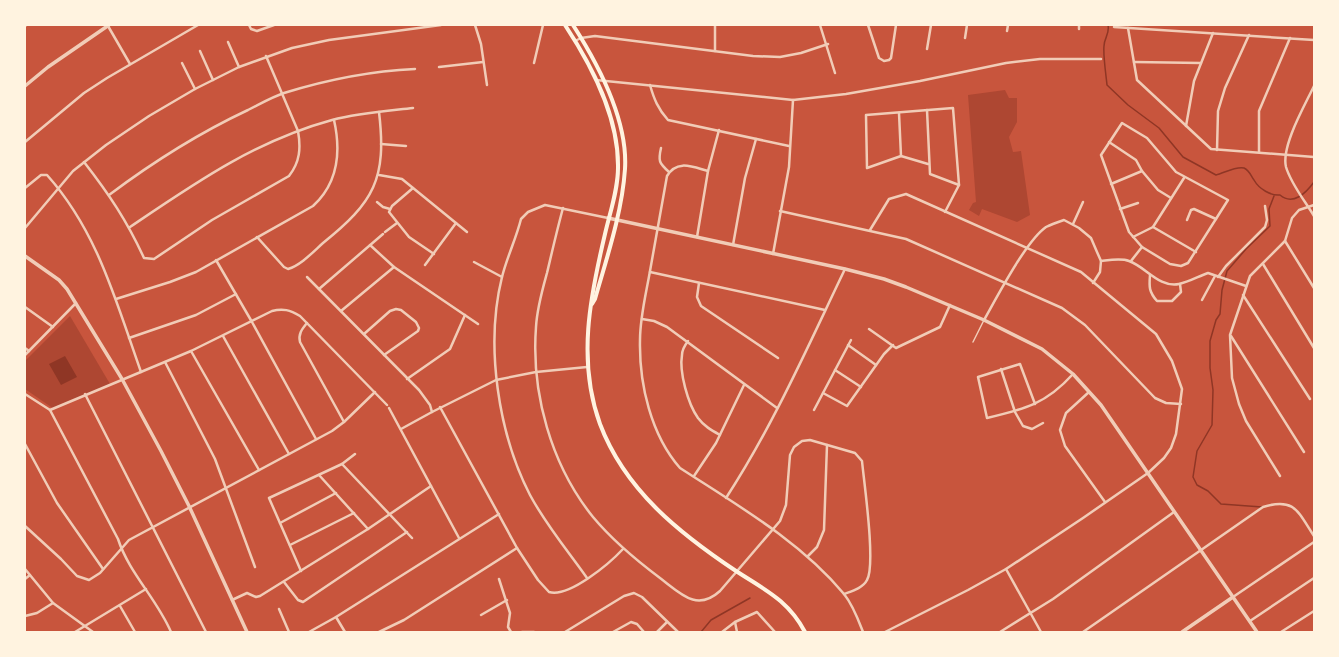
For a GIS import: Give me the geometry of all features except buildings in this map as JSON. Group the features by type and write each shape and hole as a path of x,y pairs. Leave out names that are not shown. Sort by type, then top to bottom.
{"main road":[{"path":"565,25 596,80 606,106 617,146 617,186 608,218 592,292 586,344 587,367 592,397 600,423 609,445 635,487 651,504 676,526 736,571 771,593 786,605 798,618 805,632"},
{"path":"573,25 603,80 617,117 622,138 625,167 616,220 596,294 591,305"}],"street":[{"path":"25,142 84,93 130,64 198,25"},
{"path":"249,25 251,29 257,31 274,25"},
{"path":"402,29 403,25"},
{"path":"25,228 73,171 84,162 124,132 195,89 239,67 266,56 292,48 329,40 440,25"},
{"path":"475,25 481,44 487,85"},
{"path":"534,63 543,25"},
{"path":"715,25 715,51"},
{"path":"820,25 828,44 835,74"},
{"path":"868,25 879,58 884,61 891,58 896,25"},
{"path":"928,49 931,25"},
{"path":"965,38 968,25"},
{"path":"1008,25 1008,31"},
{"path":"25,86 48,67 108,26 130,64"},
{"path":"1114,27 1314,40"},
{"path":"1128,28 1138,80 1211,149 1314,157"},
{"path":"1186,126 1194,81 1213,33"},
{"path":"1217,150 1218,111 1225,88 1249,35"},
{"path":"575,41 581,38 595,36 753,56 780,57 801,53 828,44"},
{"path":"1259,152 1259,111 1290,38"},
{"path":"228,42 239,67"},
{"path":"200,51 213,80"},
{"path":"84,162 109,195 130,227 144,258 154,259 212,220 289,176 295,169 299,158 298,131 266,56"},
{"path":"596,80 793,100 846,94 920,81 1006,63 1040,59 1101,59"},
{"path":"439,67 483,62"},
{"path":"1134,62 1201,63"},
{"path":"182,63 195,89"},
{"path":"109,195 151,164 199,135 283,94 359,75 386,70 415,68"},
{"path":"650,85 655,102 660,112 668,120 789,146"},
{"path":"1314,86 1288,144 1285,155 1286,167 1314,216"},
{"path":"773,254 789,166 789,146 793,100"},
{"path":"130,227 222,166 240,156 298,131 334,120 413,108"},
{"path":"928,164 901,156 867,168 865,116 953,108 960,185 945,212"},
{"path":"927,110 928,164 931,175 960,185"},
{"path":"257,237 284,267 291,268 357,214 373,192 379,175 381,144 379,112"},
{"path":"899,113 901,156"},
{"path":"116,299 183,278 313,206 324,193 330,181 338,153 338,138 334,120"},
{"path":"1122,123 1147,138 1176,172 1184,178 1228,200 1196,252 1188,263 1181,266 1170,264 1142,247 1129,232 1101,155 1122,123"},
{"path":"697,238 708,171 719,130"},
{"path":"733,245 745,178 756,139"},
{"path":"1109,142 1136,160 1142,171 1158,190 1171,198"},
{"path":"381,144 406,146"},
{"path":"661,148 658,160 660,164 669,172"},
{"path":"708,171 685,164 676,166 667,176 642,319 640,340 641,366 645,390 654,421 669,454 680,468 772,529 808,556 844,594 859,619 863,632"},
{"path":"1111,184 1142,171"},
{"path":"25,188 41,175 45,174 86,229 96,249 116,299 142,372"},
{"path":"379,175 398,177 467,232"},
{"path":"1133,237 1153,227 1184,178"},
{"path":"390,209 413,188"},
{"path":"870,230 889,200 906,194 1081,272 1156,334 1172,361 1182,389 1176,434 1171,448 1164,458 1148,473 1006,569 886,632"},
{"path":"377,202 383,207 390,209"},
{"path":"1073,224 1083,202"},
{"path":"1120,209 1138,203"},
{"path":"587,578 531,497 520,473 505,425 496,380 496,328 502,277 521,219 528,212 545,205 845,268 884,279 984,320 1042,349 1073,374 1090,391 1257,632"},
{"path":"1280,476 1246,421 1239,404 1232,378 1230,335 1250,276 1285,241 1292,218 1299,210 1314,205"},
{"path":"1202,300 1226,266 1265,227 1267,220 1265,206"},
{"path":"563,208 539,302 536,326 536,372 545,420 563,467 577,494 593,517 623,549 683,595 694,600 703,601 711,599 780,521 786,505 790,455 794,447 802,441 810,440 855,453 862,461 871,563 867,580 862,586 844,594"},
{"path":"390,209 391,215 397,223 417,244 434,254"},
{"path":"1187,220 1191,210 1194,209 1216,219"},
{"path":"780,211 870,230 906,240 1062,308 1073,316 1155,398 1166,403 1181,404"},
{"path":"984,320 1027,248 1046,227 1064,220 1073,224 1091,238 1101,261 1100,272 1092,282"},
{"path":"319,288 397,223"},
{"path":"425,265 456,223"},
{"path":"1153,227 1196,252"},
{"path":"1285,241 1314,288"},
{"path":"370,245 394,267 478,324"},
{"path":"1131,261 1142,247"},
{"path":"25,256 59,280 67,289 122,379 189,506 247,632"},
{"path":"216,260 316,439"},
{"path":"1101,261 1131,261 1150,275 1166,283 1180,284 1208,273 1246,286"},
{"path":"474,262 502,277"},
{"path":"1263,264 1314,348"},
{"path":"341,311 394,267"},
{"path":"726,498 747,465 777,408 845,268"},
{"path":"650,272 825,310"},
{"path":"1150,275 1149,288 1151,294 1157,301 1172,301 1181,292 1180,284"},
{"path":"308,277 418,390 430,405 432,412"},
{"path":"699,283 697,297 701,306 778,358"},
{"path":"129,338 196,315 236,294"},
{"path":"1243,294 1310,399"},
{"path":"25,355 76,303"},
{"path":"869,329 896,348 940,327 950,305"},
{"path":"25,307 53,327"},
{"path":"50,410 85,394 191,351 272,311 282,309 292,311 307,323 388,407 459,538"},
{"path":"364,334 390,311 396,309 401,310 416,322 419,328 418,331 384,355"},
{"path":"407,379 450,349 465,315"},
{"path":"642,319 654,321 688,341 777,408"},
{"path":"307,323 300,332 300,342 344,422"},
{"path":"1230,335 1304,452"},
{"path":"223,336 289,454"},
{"path":"814,410 851,340"},
{"path":"688,341 682,354 682,363 685,387 690,402 697,417 705,427 720,435"},
{"path":"848,345 876,365"},
{"path":"823,393 847,406 876,365 893,345"},
{"path":"25,348 29,351"},
{"path":"191,351 259,470"},
{"path":"165,362 215,459 255,567"},
{"path":"1035,404 1020,364 978,377 987,418 1015,412 1035,404 1054,394 1073,374"},
{"path":"401,429 440,407 496,380 536,372 587,367"},
{"path":"1000,369 1015,412 1025,428 1032,429 1043,423"},
{"path":"835,370 861,387"},
{"path":"694,476 720,435 744,384"},
{"path":"1090,391 1066,413 1060,430 1065,446 1105,502"},
{"path":"25,526 81,579 89,580 103,569 129,540 189,506 316,439 344,422 375,392"},
{"path":"25,394 50,410 118,539 121,548 171,632"},
{"path":"85,394 206,632"},
{"path":"440,407 518,548 538,580 549,592 561,593 587,578 612,562 623,549"},
{"path":"25,444 33,455 57,503 103,569"},
{"path":"808,556 817,547 824,530 827,445"},
{"path":"301,571 269,498 342,464 356,454"},
{"path":"342,464 412,538"},
{"path":"319,475 368,529"},
{"path":"232,600 247,593 256,597 260,596 368,529 431,486"},
{"path":"280,522 336,493"},
{"path":"1083,632 1263,507 1277,503 1288,504 1297,510 1314,536"},
{"path":"1000,632 1031,613 1174,512"},
{"path":"290,545 354,513"},
{"path":"309,632 336,617 499,514"},
{"path":"284,582 300,602 307,600 407,532"},
{"path":"1182,632 1314,542"},
{"path":"379,632 404,620 518,548"},
{"path":"25,569 53,603 93,632"},
{"path":"1006,569 1041,632"},
{"path":"25,579 30,575"},
{"path":"1250,621 1314,578"},
{"path":"499,579 510,613 508,627 511,632"},
{"path":"74,632 120,606 146,589"},
{"path":"565,632 624,596 634,594 642,597 678,632"},
{"path":"481,614 507,600"},
{"path":"25,616 37,613 53,603"},
{"path":"120,606 135,632"},
{"path":"279,609 289,632"},
{"path":"1281,632 1314,611"},
{"path":"722,632 735,622 757,612 775,632"},
{"path":"336,617 345,632"},
{"path":"612,632 631,622 637,624 644,632"},
{"path":"657,632 667,622"},
{"path":"735,622 737,632"},
{"path":"522,632 534,632"}],"lane":[{"path":"974,342 984,320"}],"shaded area":[{"path":"1005,90 1009,98 1017,98 1017,122 1009,137 1013,152 1021,151 1030,215 1017,222 982,209 979,216 969,210 973,203 976,202 968,95"},
{"path":"70,316 110,384 54,409 25,389 25,361"},
{"path":"65,356 77,377 61,385 49,364"}],"waterway":[{"path":"1108,25 1108,31 1104,43 1104,60 1107,85 1128,105 1159,128 1183,157 1216,175 1234,169 1244,168 1262,189 1269,193 1290,199 1299,197 1314,182"},
{"path":"1262,507 1221,504 1208,491 1197,485 1193,477 1197,451 1212,425 1213,390 1210,368 1210,341 1216,320 1220,314 1222,290 1227,271 1246,249 1270,226 1269,209 1274,196"},
{"path":"701,632 711,620 750,598"}]}
